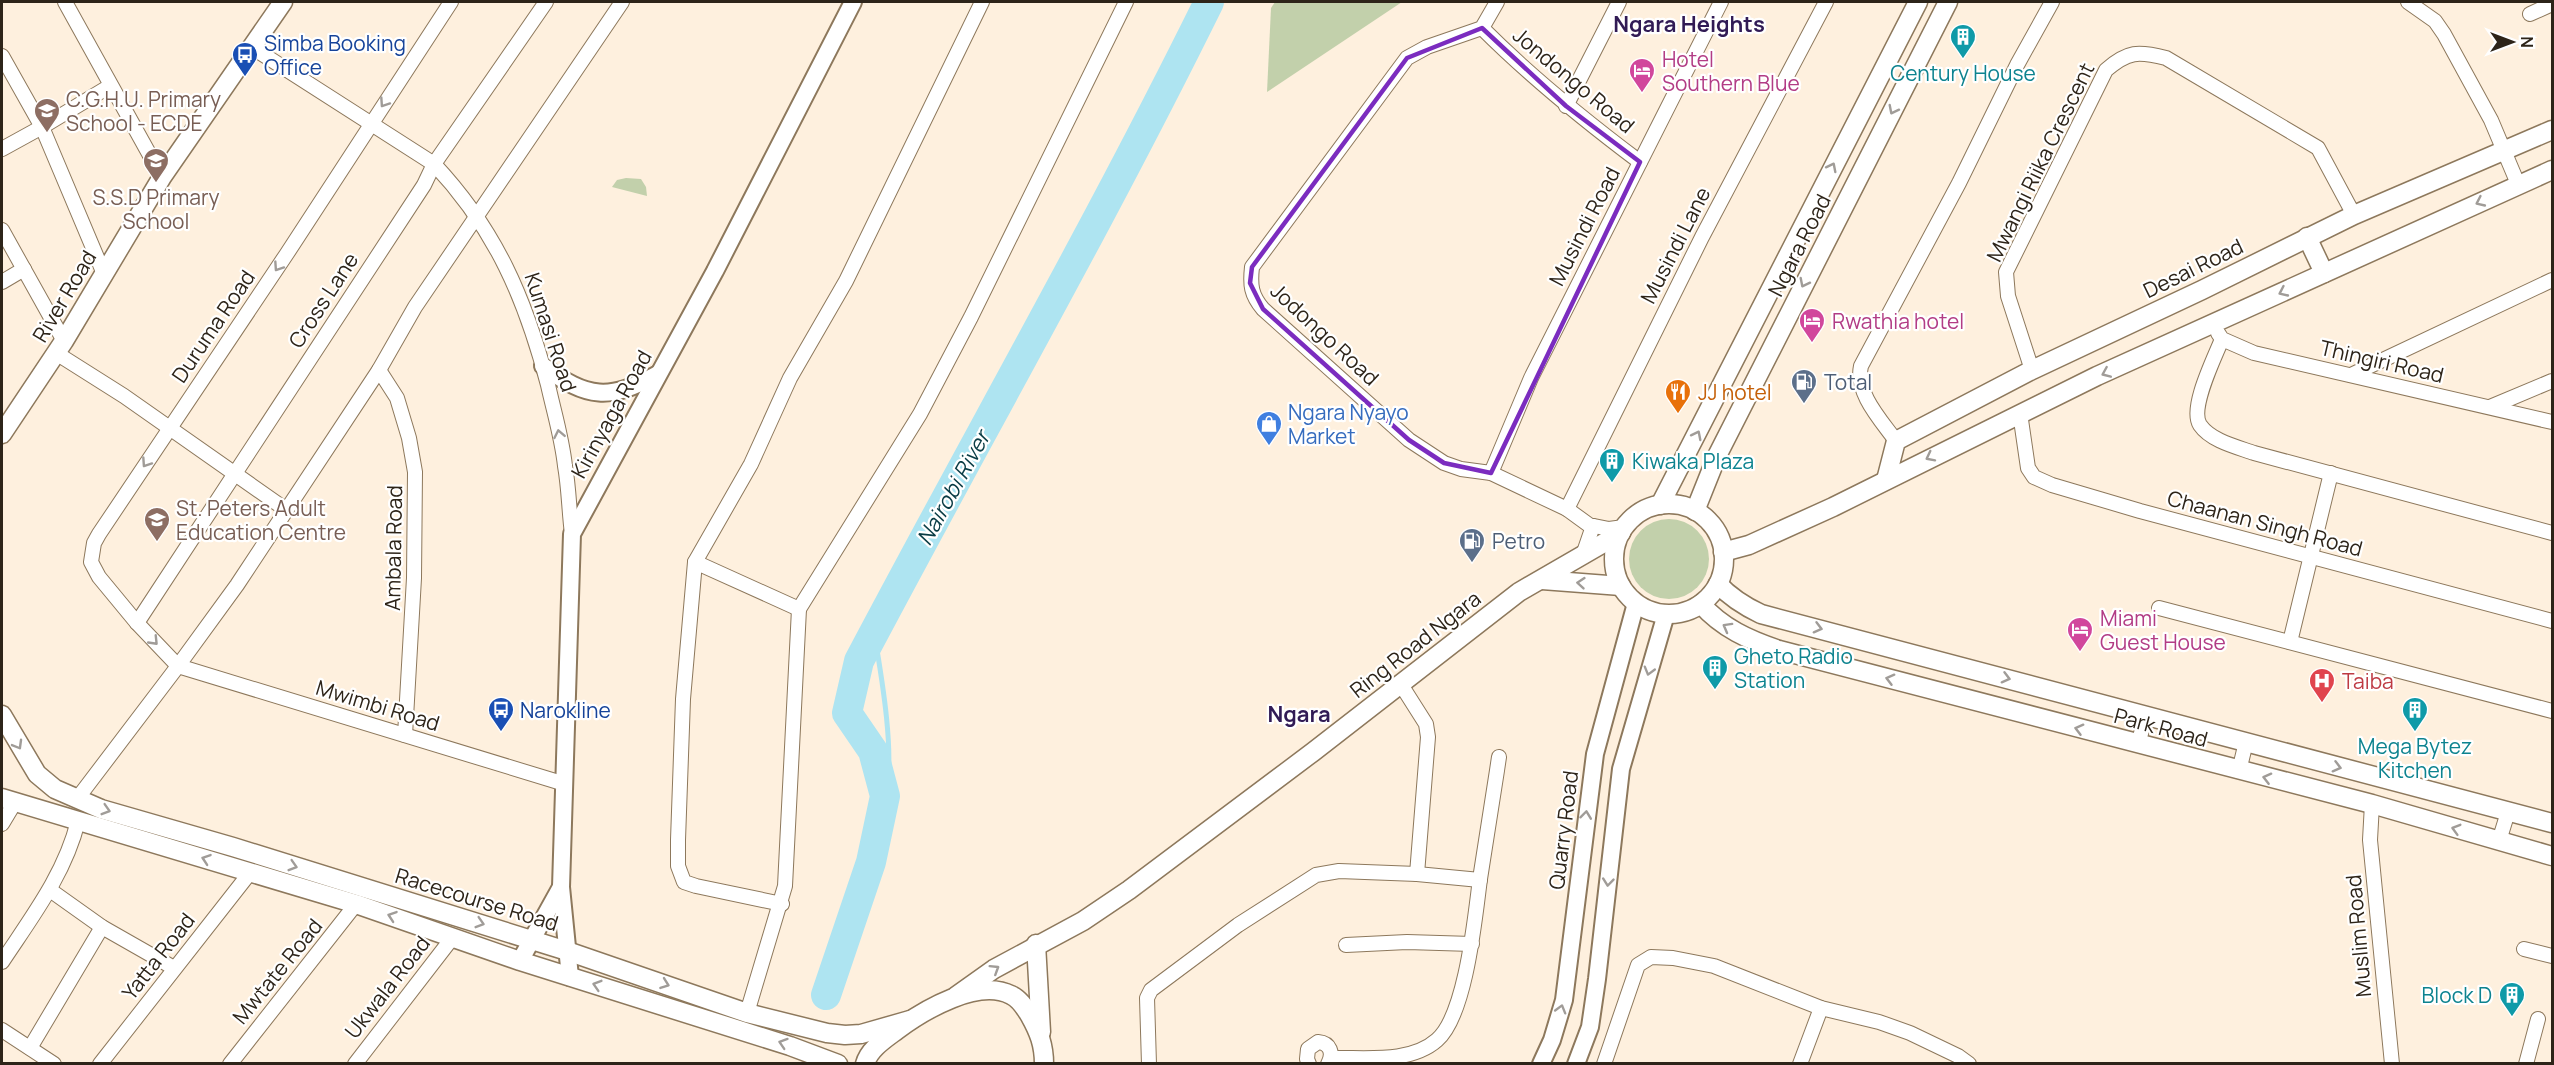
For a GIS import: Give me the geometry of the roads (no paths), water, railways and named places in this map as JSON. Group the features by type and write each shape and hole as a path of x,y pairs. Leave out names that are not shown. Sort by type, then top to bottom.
{"main road":[{"name":"River Road","path":"2,434 61,347 162,177 283,2"},
{"name":"Ngara Road","path":"1660,505 1918,2"},
{"name":"Ngara Road","path":"1695,511 1717,456 1948,2"},
{"path":"1894,47 1920,58"},
{"name":"Desai Road","path":"1896,441 2032,370 2202,290 2307,237 2553,130"},
{"path":"1724,552 1749,545 2020,413 2217,332 2324,273 2553,170"},
{"path":"2307,237 2324,273"},
{"path":"1886,480 1896,441"},
{"path":"1672,504 1695,511 1714,527 1724,552 1723,569 1718,584 1701,604 1678,614 1665,615 1645,609 1636,603 1621,586 1615,569 1615,550 1623,530 1634,517 1646,509 1660,505 1672,504"},
{"name":"Ring Road Ngara","path":"956,996 994,969 1036,944 1083,921 1128,890 1313,752 1519,592 1623,530"},
{"path":"1542,580 1621,586"},
{"name":"Park Road","path":"1718,584 1728,595 1761,614 2553,824"},
{"name":"Park Road","path":"1701,604 1715,621 1758,643 2239,771 2372,804 2553,856"},
{"name":"Racecourse Road","path":"2,715 37,774 55,789 101,809 233,847 567,951 747,1013 845,1035 861,1034 910,1020"},
{"name":"Racecourse Road","path":"8,801 356,904 520,961 780,1042 838,1064"},
{"path":"1036,944 1044,1064"},
{"path":"865,1064 867,1058 882,1042 910,1020 956,996 998,990 1013,996 1023,1005 1041,1034"}],"street":[{"path":"65,2 162,177"},
{"name":"Duruma Road","path":"178,666 137,623 99,577 91,562 91,552 99,534 286,255 451,2"},
{"name":"Cross Lane","path":"137,623 424,185 434,164 546,2"},
{"path":"77,799 237,585 285,509 379,370 415,307 622,2"},
{"name":"Kirinyaga Road","path":"570,977 561,887 572,534 715,271 853,2"},
{"path":"782,904 696,886 684,882 680,876 678,840 683,699 695,562 751,464 790,378 846,280 982,2"},
{"path":"747,1013 782,904 786,876 799,609 920,414 971,317 1126,2"},
{"path":"1482,28 1497,2"},
{"path":"1566,106 1619,2"},
{"name":"Musindi Road","path":"1491,473 1531,378 1721,2"},
{"name":"Musindi Lane","path":"1567,509 1691,258 1826,2"},
{"path":"1896,441 1876,416 1861,383 1859,374 1861,366 2052,2"},
{"path":"2408,2 2435,21 2444,34 2506,151 2518,184"},
{"path":"2530,14 2553,4"},
{"name":"Jondongo Road","path":"1482,28 1566,106 1640,162"},
{"name":"Jodongo Road","path":"1482,28 1426,47 1407,58 1252,267 1250,283 1254,297 1263,309 1409,440 1444,463 1461,469 1491,473 1567,509 1593,526"},
{"name":"Kumasi Road","path":"253,48 434,164 478,217 509,269 543,366 566,465 572,534"},
{"name":"Mwangi Riika Crescent","path":"2032,370 2008,296 2006,272 2106,70 2122,57 2143,52 2166,58 2318,148 2354,215"},
{"path":"2,56 42,127 104,274"},
{"path":"2,149 110,86"},
{"path":"2,230 24,269 61,347 169,428 285,509"},
{"path":"2,282 24,269"},
{"path":"2351,375 2553,279"},
{"path":"2217,332 2197,407 2199,423 2211,435 2231,444 2331,474 2553,533"},
{"name":"Thingiri Road","path":"2217,332 2254,353 2553,422"},
{"path":"543,366 562,381 586,392 624,391 658,374"},
{"name":"Ambala Road","path":"379,370 397,398 410,438 415,472 414,578 405,735"},
{"path":"2490,407 2553,381"},
{"name":"Chaanan Singh Road","path":"2020,413 2028,468 2034,477 2140,511 2553,621"},
{"path":"2290,642 2309,556 2331,474"},
{"path":"1583,555 1593,526 1623,530"},
{"path":"695,562 799,609"},
{"name":"Quarry Road","path":"1541,1064 1552,1041 1564,1000 1595,754 1636,603"},
{"path":"2159,608 2553,711"},
{"path":"1576,1064 1590,1027 1596,989 1621,769 1665,615"},
{"name":"Mwimbi Road","path":"178,666 566,784"},
{"path":"1400,683 1426,724 1428,737 1417,874"},
{"path":"2138,744 2146,716"},
{"path":"2239,771 2246,742"},
{"path":"1309,1064 1306,1054 1314,1043 1326,1044 1331,1050 1330,1061 1401,1056 1414,1053 1438,1040 1446,1029 1472,944 1498,757"},
{"path":"2,824 8,801"},
{"name":"Muslim Road","path":"2372,804 2370,840 2392,1064"},
{"path":"2499,841 2508,812"},
{"path":"2,962 50,890 74,839 78,821"},
{"path":"1149,1064 1147,998 1151,990 1238,925 1316,875 1327,872 1417,874 1480,880"},
{"name":"Yatta Road","path":"100,1064 249,874"},
{"path":"520,961 561,887"},
{"path":"50,890 102,927 174,968"},
{"name":"Mwtate Road","path":"230,1064 356,904"},
{"path":"30,1048 102,927"},
{"name":"Ukwala Road","path":"355,1064 453,937"},
{"path":"1346,945 1407,942 1472,944"},
{"path":"2524,949 2553,956"},
{"path":"1604,1064 1638,965 1651,957 1673,958 1714,966 1821,1008 1879,1022 1910,1033 1958,1056 1969,1064"},
{"path":"1800,1064 1821,1008"},
{"path":"2526,1064 2538,1019"},
{"path":"2,1030 54,1064"}],"waterway":[{"name":"Nairobi River","path":"826,995 871,862 885,796 873,751 847,713 859,661 1081,251 1209,2"},
{"path":"874,632 888,738 888,780 885,796"}],"place":[{"name":"Century House","path":"1963,60"},
{"name":"Simba Booking Office","path":"245,78"},
{"name":"Hotel Southern Blue","path":"1642,94"},
{"name":"C.G.H.U. Primary School - ECDE","path":"47,134"},
{"name":"S.S.D Primary School","path":"156,184"},
{"name":"Rwathia hotel","path":"1812,344"},
{"name":"Total","path":"1804,405"},
{"name":"JJ hotel","path":"1678,415"},
{"name":"Ngara Nyayo Market","path":"1269,447"},
{"name":"Kiwaka Plaza","path":"1612,484"},
{"name":"St. Peters Adult Education Centre","path":"157,543"},
{"name":"Petro","path":"1472,564"},
{"name":"Miami Guest House","path":"2080,653"},
{"name":"Gheto Radio Station","path":"1715,691"},
{"name":"Taiba","path":"2322,704"},
{"name":"Narokline","path":"501,733"},
{"name":"Mega Bytez Kitchen","path":"2415,733"},
{"name":"Block D","path":"2512,1018"}],"district":[{"name":"Ngara Heights","path":"1689,24"},
{"name":"Ngara","path":"1299,714"}]}
